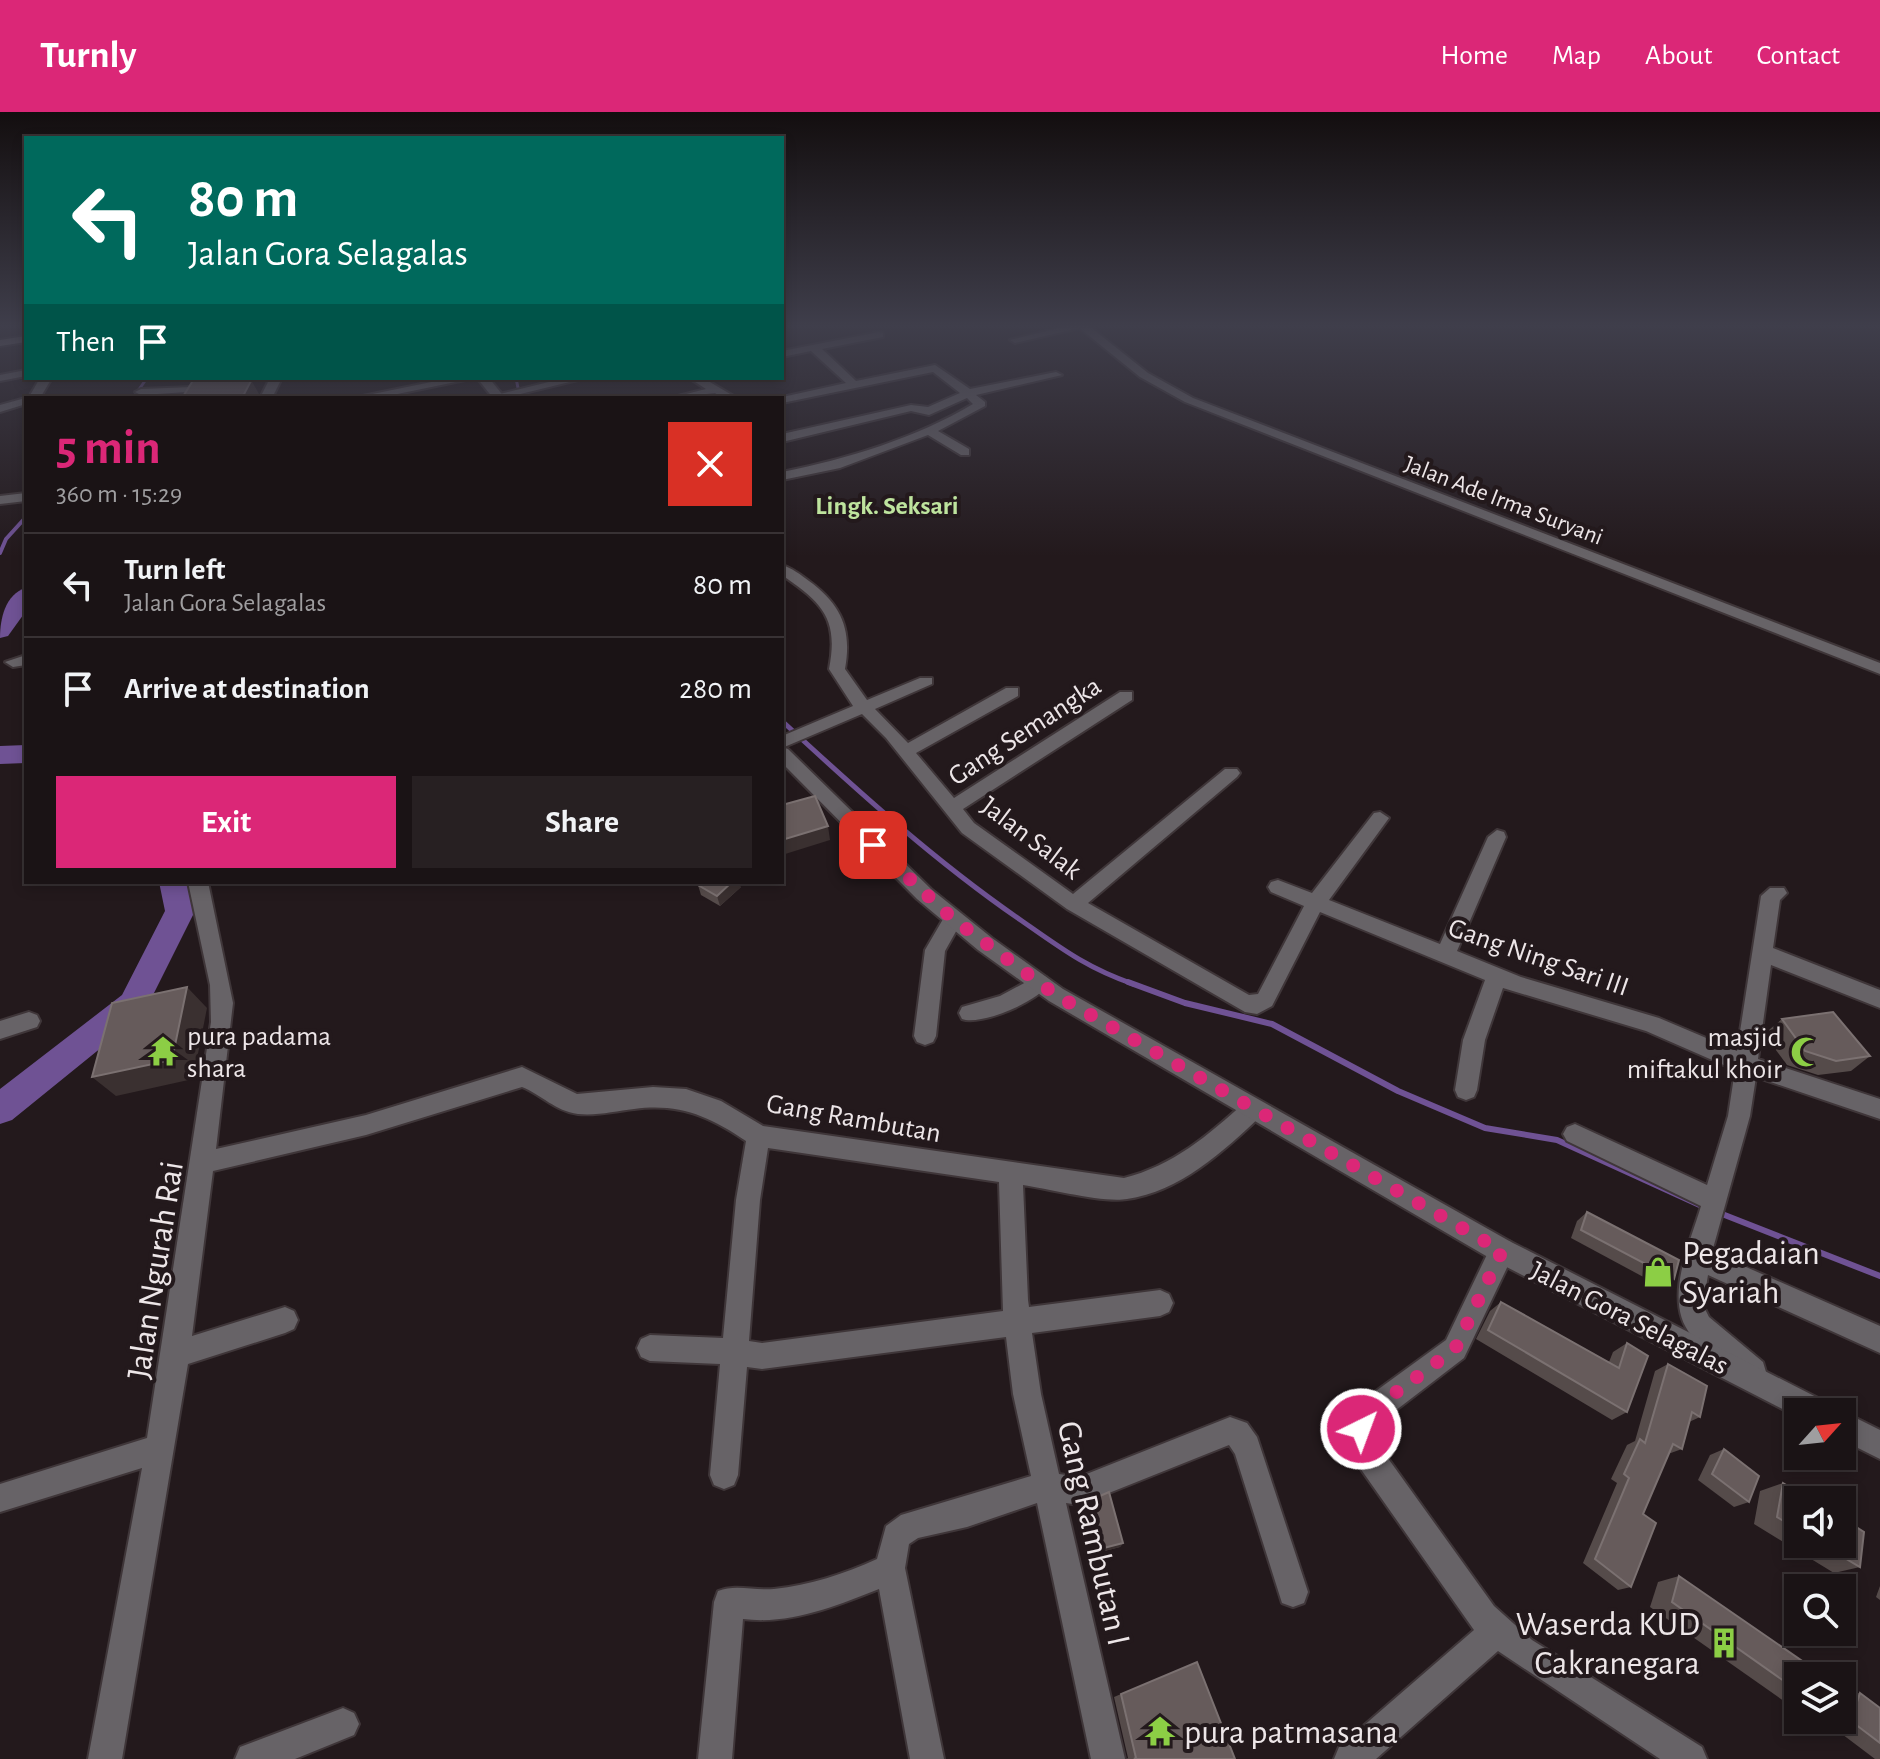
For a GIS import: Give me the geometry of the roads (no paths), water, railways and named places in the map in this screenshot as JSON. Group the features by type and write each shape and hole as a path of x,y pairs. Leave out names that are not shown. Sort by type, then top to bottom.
{"street":[{"path":"784,438 911,408 929,411 947,403"},
{"path":"784,476 836,465 929,430 980,403"},
{"name":"Jalan Ade Irma Suryani","path":"1196,403 1880,669"},
{"path":"929,430 965,452"},
{"path":"0,500 24,497"},
{"name":"Jalan Salak","path":"784,571 831,607 842,639 838,675 906,751 951,808 989,845 1074,904 1255,1006 1265,1000 1315,904"},
{"path":"789,741 926,681"},
{"path":"906,751 1012,692"},
{"name":"Gang Semangka","path":"951,808 1126,696"},
{"name":"Jalan Gora Selagalas","path":"789,741 897,869 953,919 1039,983 1502,1251 1789,1398"},
{"path":"1074,904 1231,773"},
{"path":"1315,904 1380,818"},
{"path":"1445,955 1497,837"},
{"name":"Jalan Ngurah Rai","path":"105,1759 176,1354 222,1022 223,982 198,884"},
{"name":"Gang Ning Sari III","path":"1278,887 1497,976 1651,1024 1744,1064 1880,1109"},
{"path":"1775,1391 1694,1318 1690,1306 1698,1258 1739,1116 1744,1064 1753,1038 1761,952 1771,897 1777,893"},
{"path":"925,1036 935,950 953,919"},
{"path":"1761,952 1880,999"},
{"path":"1466,1090 1474,1040 1497,976"},
{"path":"970,1013 1006,1003 1039,983"},
{"path":"0,1030 29,1021"},
{"name":"Gang Rambutan","path":"205,1162 366,1125 522,1077 532,1080 554,1097 574,1104 662,1096 691,1099 723,1111 758,1136 1105,1188 1134,1187 1191,1159 1253,1109"},
{"path":"1575,1134 1711,1211"},
{"path":"724,1475 748,1200 758,1136"},
{"name":"Gang Rambutan I","path":"1011,1174 1017,1322 1045,1486 1108,1759"},
{"path":"1502,1251 1455,1349 1368,1414 1361,1435 1369,1460 1471,1602 1497,1631 1521,1651 1690,1759"},
{"path":"1698,1258 1880,1340"},
{"path":"650,1348 778,1354 1160,1303"},
{"path":"176,1354 285,1320"},
{"path":"927,1759 890,1568 896,1536 911,1525 967,1512 1045,1486 1079,1491 1233,1431 1247,1447 1293,1592"},
{"path":"1856,1432 1880,1445"},
{"path":"0,1498 161,1448"},
{"path":"715,1759 729,1602 749,1604 814,1597 890,1568"},
{"path":"1351,1759 1497,1631"},
{"path":"252,1759 343,1724"}],"waterway":[{"path":"0,553 6,539 24,519"},
{"path":"0,631 24,598"},
{"path":"784,723 959,875 1075,957 1130,983"},
{"path":"0,755 24,754"},
{"path":"0,1109 133,1004 180,911 173,884"},
{"path":"1130,983 1185,1003 1272,1024 1398,1091 1485,1128 1557,1140 1704,1207"},
{"path":"1717,1212 1880,1276"}],"place":[{"name":"pura padama shara","path":"163,1051"},
{"name":"masjid miftakul khoir","path":"1806,1052"},
{"name":"Pegadaian Syariah","path":"1658,1272"},
{"name":"Waserda KUD Cakranegara","path":"1724,1643"},
{"name":"pura patmasana","path":"1160,1731"}],"district":[{"name":"Lingk. Seksari","path":"887,505"}]}
